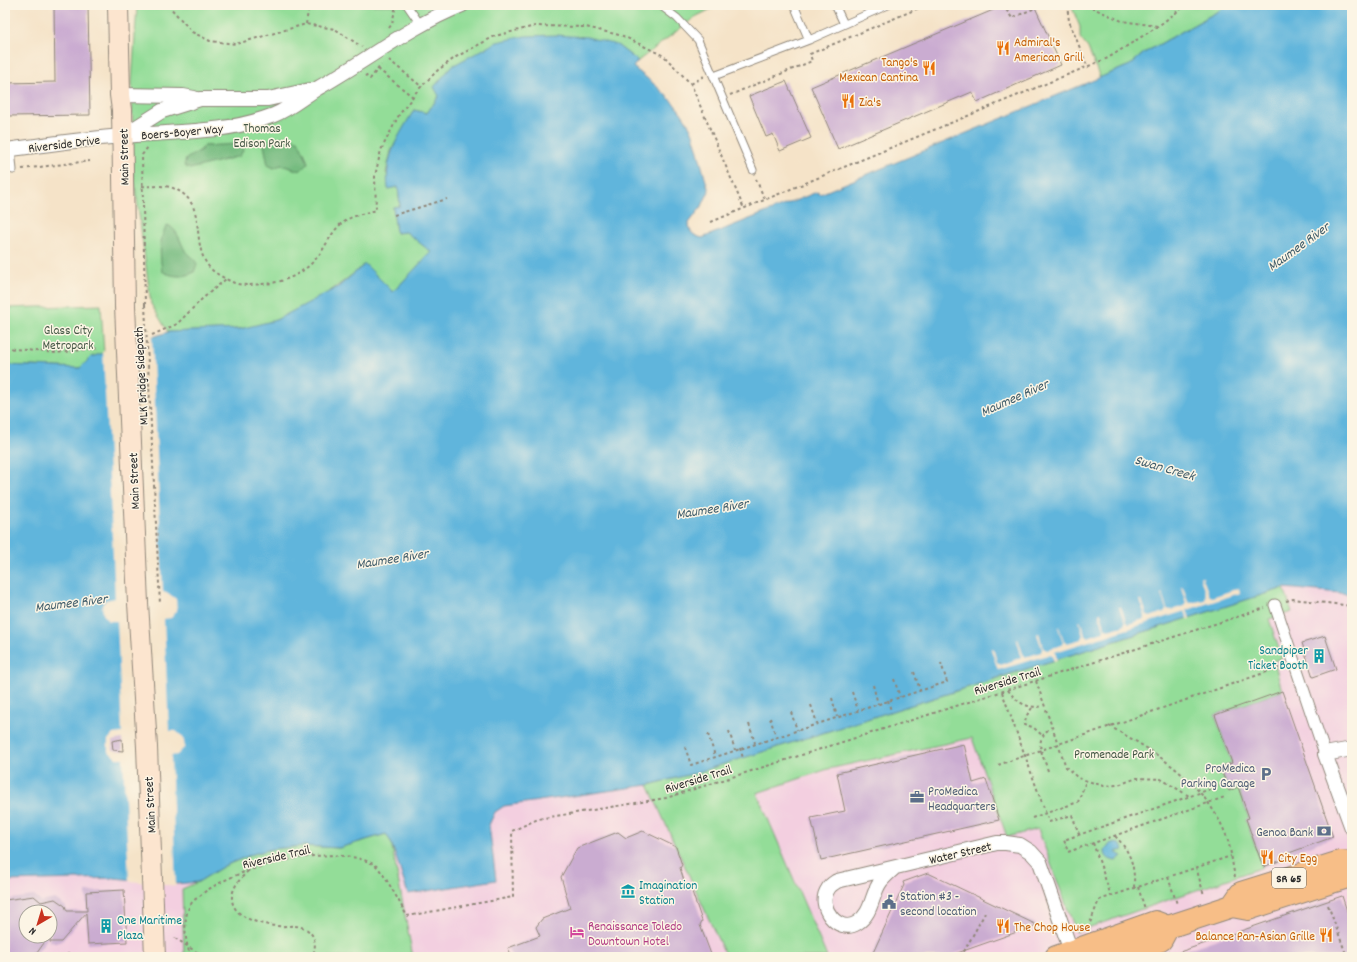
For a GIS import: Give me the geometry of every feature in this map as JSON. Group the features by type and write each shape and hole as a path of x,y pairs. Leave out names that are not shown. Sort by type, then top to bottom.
{"main road":[{"name":"Main Street","path":"118,5 120,95 123,136 125,306 155,957"},
{"name":"SR 65","path":"1232,906 1241,893 1340,862 1352,863"},
{"name":"SR 65","path":"1067,955 1155,922 1168,927 1232,906 1248,910 1344,878 1352,872"},
{"path":"1112,957 1161,940 1168,927"}],"street":[{"name":"Boers-Boyer Way","path":"123,136 191,133 243,124 275,114 299,102 371,52 420,24 462,5"},
{"name":"Boers-Boyer Way","path":"123,136 162,111 200,100 246,98 268,99 316,89"},
{"path":"120,95 183,96 200,100"},
{"path":"243,124 246,98"},
{"name":"Riverside Drive","path":"8,150 123,136"},
{"path":"1275,605 1352,828"},
{"path":"1326,754 1352,749"},
{"name":"Water Street","path":"894,868 881,881 870,908 858,922 851,926 844,926 836,922 828,914 824,904 825,895 829,888 837,880 997,844 1014,844 1026,849 1040,862 1067,955"}],"lane":[{"path":"407,5 420,24"},
{"path":"660,5 677,18 698,40 753,170"},
{"path":"794,5 808,40"},
{"path":"835,5 844,24"},
{"path":"713,74 808,40 844,24 871,9 888,5"},
{"path":"8,150 13,170"}],"path":[{"path":"168,5 192,32 210,41 236,44 306,24 335,29 422,87"},
{"path":"306,24 310,5"},
{"path":"386,33 392,24 396,5"},
{"path":"723,98 812,61 810,54 926,5"},
{"path":"1004,5 1012,18 1042,5"},
{"path":"1067,5 1069,22 1088,68"},
{"path":"1086,5 1122,21 1157,26"},
{"path":"711,222 1088,68 1108,58 1186,5"},
{"path":"142,186 168,187 182,192 192,203 204,256 211,269 233,282 251,285 275,283 302,273 319,255 338,226 351,217 376,210 375,176 381,150 399,116 413,97 438,70 456,57 495,36 535,26 586,28 624,36 664,56 690,84 744,209"},
{"path":"371,52 413,97"},
{"path":"690,84 713,74"},
{"name":"MLK Bridge Sidepath","path":"147,148 142,155 145,305 160,604"},
{"path":"13,170 90,161"},
{"path":"753,170 765,200"},
{"path":"394,215 447,199"},
{"path":"152,335 177,324 202,299 227,278"},
{"path":"5,348 56,353 100,348"},
{"name":"Riverside Trail","path":"191,957 187,948 186,915 191,903 209,889 249,869 312,856 342,856 366,860 377,866 407,916 513,897 512,831 538,819 666,798 1293,599 1352,606"},
{"path":"998,765 1294,662"},
{"path":"685,747 691,765 776,736 947,682 941,663"},
{"path":"914,672 920,690"},
{"path":"894,679 900,697"},
{"path":"1036,681 1066,767 1078,778 1104,786 1118,785 1137,778 1161,779 1189,796"},
{"path":"872,685 878,704"},
{"path":"1008,690 1021,704 1032,708 1044,706"},
{"path":"852,692 858,710"},
{"path":"1002,692 1049,822 1072,815 1080,834"},
{"path":"832,698 837,717"},
{"path":"888,700 891,711"},
{"path":"812,705 817,723"},
{"path":"1032,708 1027,715 1024,725 1033,728 1042,735"},
{"path":"791,712 797,730"},
{"path":"770,718 776,736"},
{"path":"749,724 755,743"},
{"path":"1109,726 1146,747 1173,765 1208,803 1216,814 1227,836 1236,884"},
{"path":"1048,771 1041,750 1042,735 1051,727"},
{"path":"730,731 735,750"},
{"path":"708,734 715,756"},
{"path":"740,748 743,758"},
{"path":"1032,818 1078,802 1086,781"},
{"path":"1222,785 1064,840 1068,852 1225,797"},
{"path":"1115,836 1126,846 1133,863 1135,873 1134,888"},
{"path":"1093,844 1111,896"},
{"path":"1085,934 1099,900 1230,856"},
{"path":"1196,867 1204,895"},
{"path":"249,869 236,885 232,898 234,908 244,917 258,923 278,926 293,925 303,928 312,934 315,941 315,951 312,957"},
{"path":"1168,877 1177,904"},
{"path":"1138,887 1146,914"},
{"path":"1328,905 1347,957"},
{"path":"961,957 985,913"},
{"path":"175,938 204,957"},
{"path":"62,957 68,954 86,957"}],"shaded area":[{"path":"1284,588 1352,594 1352,957 5,957 5,881 114,878 176,884 198,882 210,874 272,849 386,834 496,880 489,825 495,812 504,806 648,785 692,774"}],"green space":[{"name":"Thomas Edison Park","path":"137,5 719,5 695,17 638,61 617,45 439,96 427,113 414,110 391,151 386,173 398,187 400,206 393,207 396,233 406,232 432,252 393,292 365,264 337,286 306,306 273,321 238,329 168,332 151,304 133,170 132,82"},
{"path":"1071,5 1229,5 1144,53 1130,65 1100,78 1088,48 1080,38 1080,27"},
{"path":"284,137 298,140 306,157 308,163 300,171 281,165 274,168 268,165 264,145 270,139"},
{"path":"239,144 244,148 240,156 190,169 184,166 186,159 201,150 204,146"},
{"path":"168,225 175,230 184,249 197,264 194,272 190,274 178,276 170,275 162,271 160,253 161,241"},
{"name":"Glass City Metropark","path":"101,305 104,353 91,357 80,368 5,365 5,308"},
{"name":"Promenade Park","path":"1284,588 1292,612 1269,619 1282,658 1274,661 1282,691 1215,715 1232,763 1220,768 1229,791 1238,787 1249,818 1246,820 1263,867 1076,932 1038,829 1007,837 972,738 828,769 757,793 827,957 726,957 648,785 692,774"},
{"path":"386,834 391,842 413,957 184,957 182,889 198,882 224,866 253,854 272,849 303,846 339,848"}],"water":[{"path":"1229,5 1352,5 1352,594 1284,588 692,774 648,785 504,806 495,812 489,825 496,880 408,894 391,842 386,834 339,848 303,846 272,849 253,854 224,866 198,882 176,884 114,878 5,881 5,365 80,368 91,357 168,332 240,329 276,320 338,287 365,264 393,292 431,252 406,232 396,233 393,207 400,206 398,187 388,189 387,177 390,157 394,147 414,110 427,113 439,96 434,87 452,66 497,42 525,36 556,35 587,37 617,45 638,61 633,67 668,97 682,114 693,134 709,191 702,206 689,223 689,226 692,233 702,238 817,192 820,194 1130,65 1144,53"},
{"path":"1115,842 1121,845 1123,850 1115,852 1122,856 1116,861 1108,858 1105,851 1110,844"}],"pier":[{"path":"152,335 163,592 168,593 176,599 177,611 171,618 164,619 169,731 176,731 183,737 185,747 177,755 171,756 176,886 129,881 123,758 116,758 108,751 108,740 113,734 122,733 117,621 109,621 103,614 102,605 106,600 115,598 103,351"},
{"path":"1202,576 1209,595 1212,597 1239,588 1240,593 1187,610 1190,619 1188,619 1185,611 1055,652 1057,660 1054,661 1051,654 998,670 991,649 993,648 997,662 1001,665 1020,658 1021,655 1018,639 1023,654 1026,657 1041,652 1042,649 1037,634 1039,633 1043,648 1047,650 1063,643 1058,627 1064,642 1067,643 1082,639 1083,636 1079,620 1085,635 1088,637 1103,632 1104,629 1099,614 1101,613 1105,628 1108,630 1123,626 1125,623 1119,607 1121,607 1126,622 1129,624 1144,619 1145,616 1140,600 1142,600 1147,615 1150,617 1164,612 1166,609 1161,594 1162,593 1167,609 1171,610 1185,606 1186,603 1181,587 1183,587 1188,602 1191,603 1205,600 1206,596 1200,577"}],"building":[{"path":"54,5 88,5 90,115 5,116 5,83 55,82"},
{"path":"1005,5 1034,5 1061,65 977,102 972,92 838,149 811,87"},
{"path":"786,81 811,138 780,151 773,134 766,137 749,96"},
{"name":"Sandpiper Ticket Booth","path":"1325,636 1336,669 1313,677 1302,643"},
{"name":"ProMedica Parking Garage","path":"1282,691 1333,837 1289,853 1282,860 1263,867 1246,819 1249,818 1238,787 1229,791 1220,767 1232,763 1215,715"},
{"path":"122,739 123,751 113,750 112,741"},
{"name":"ProMedica Headquarters","path":"964,744 973,783 986,779 999,820 821,860 811,818 845,811 837,773"},
{"name":"Imagination Station","path":"643,831 676,847 682,865 680,868 685,884 690,886 702,921 700,925 712,957 512,957 508,948 540,936 536,927 542,919 570,908 561,877 577,848 618,832 626,838"},
{"path":"928,873 1037,925 946,957 871,957 904,885 903,882"},
{"name":"One Maritime Plaza","path":"124,890 127,942 88,944 86,913 61,942 58,942 58,904 18,904 18,944 43,944 34,957 5,957 5,900 34,896 41,902 55,899 65,906 67,911 87,911 86,892"},
{"path":"1342,896 1352,926 1352,957 1171,957 1171,955"}],"place":[{"name":"Admiral's American Grill","path":"1003,48"},
{"name":"Tango's Mexican Cantina","path":"929,68"},
{"name":"Zia's","path":"848,101"},
{"name":"Sandpiper Ticket Booth","path":"1319,656"},
{"name":"ProMedica Parking Garage","path":"1266,774"},
{"name":"ProMedica Headquarters","path":"917,797"},
{"name":"Genoa Bank","path":"1324,831"},
{"name":"City Egg","path":"1267,857"},
{"name":"Imagination Station","path":"628,891"},
{"name":"Station #3 - second location","path":"889,902"},
{"name":"One Maritime Plaza","path":"106,926"},
{"name":"The Chop House","path":"1003,926"},
{"name":"Renaissance Toledo Downtown Hotel","path":"577,932"},
{"name":"Balance Pan-Asian Grille","path":"1326,935"}],"water label":[{"name":"Maumee River","path":"1298,246"},
{"name":"Maumee River","path":"1014,397"},
{"name":"Swan Creek","path":"1165,467"},
{"name":"Maumee River","path":"712,508"},
{"name":"Maumee River","path":"392,558"},
{"name":"Maumee River","path":"71,602"}]}
